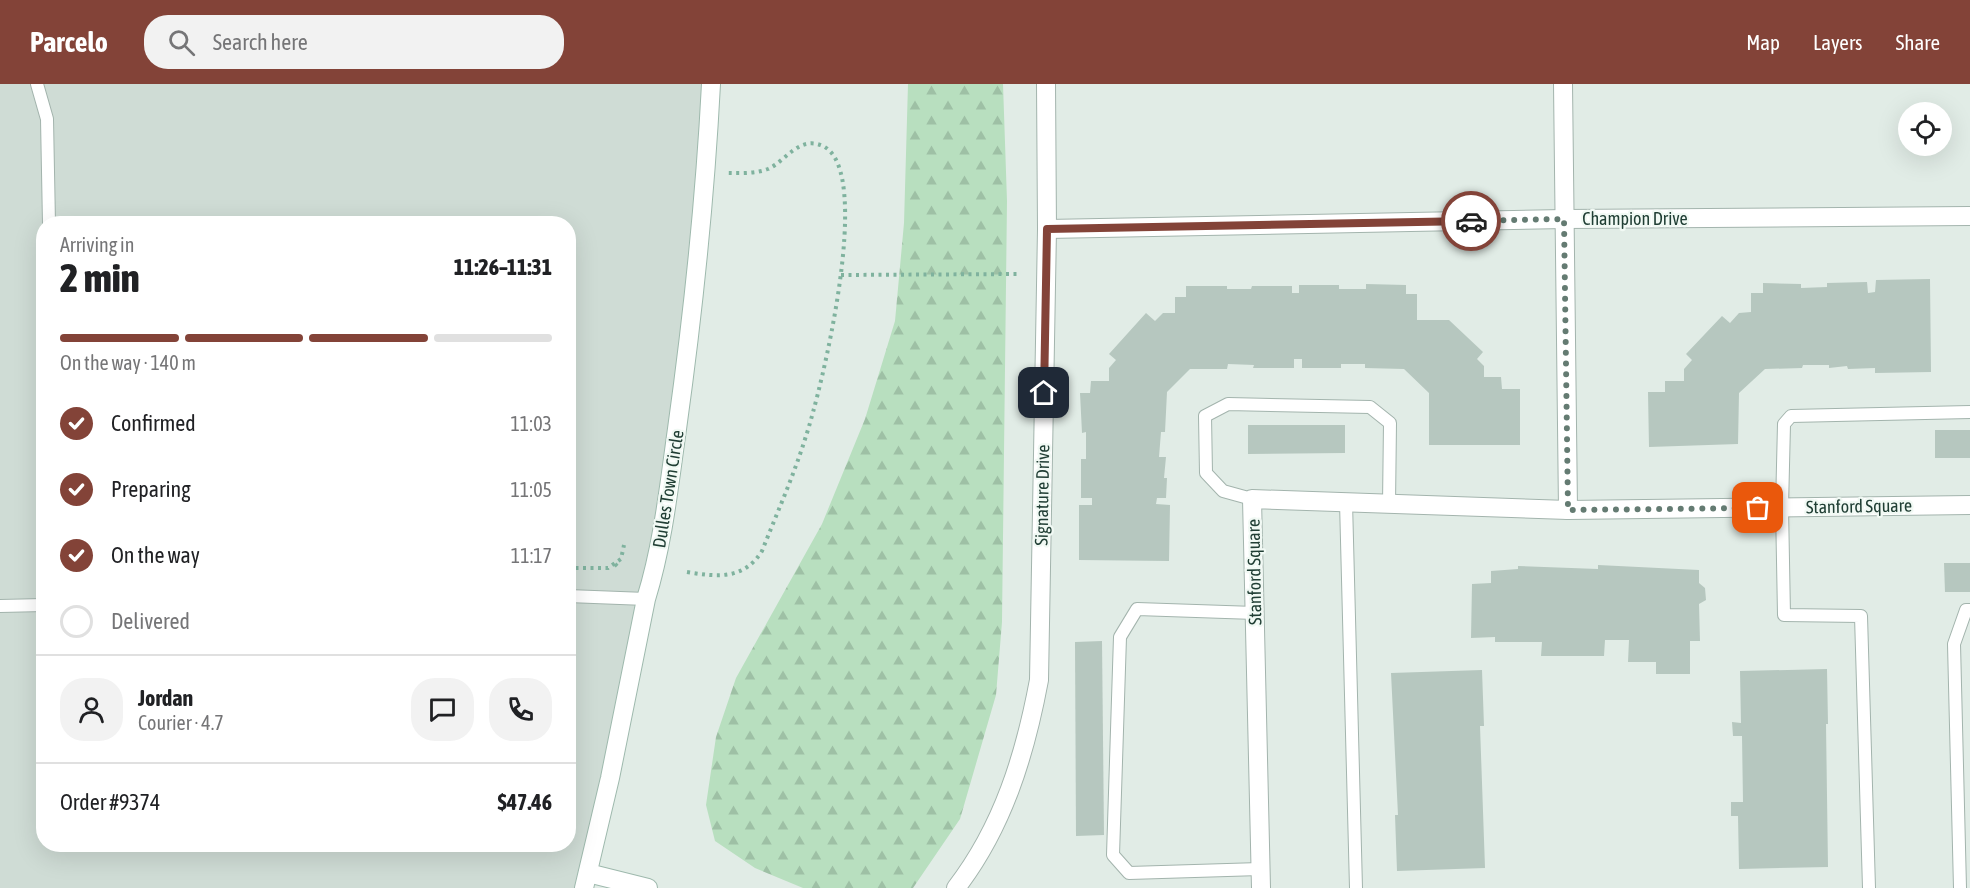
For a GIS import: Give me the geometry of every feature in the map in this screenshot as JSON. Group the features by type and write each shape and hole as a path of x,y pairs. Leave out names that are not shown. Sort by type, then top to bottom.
{"street":[{"name":"Dulles Town Circle","path":"586,881 610,778 646,599 655,570 667,502 689,348 711,84"},
{"name":"Signature Drive","path":"956,888 992,831 1014,780 1030,728 1039,680 1047,229 1046,84"},
{"path":"1563,84 1568,510"},
{"name":"Champion Drive","path":"1047,229 1564,219 1970,216"},
{"name":"Stanford Square","path":"1261,888 1252,499 1568,510 1970,505"},
{"path":"586,881 648,888"}],"lane":[{"path":"37,84 47,119 49,216"},
{"path":"1252,499 1223,491 1206,473 1205,416 1228,404 1370,406 1390,423 1389,504"},
{"path":"1869,888 1861,616 1784,615 1782,507 1784,424 1791,416 1970,412"},
{"path":"1347,502 1356,888"},
{"path":"576,596 646,599"},
{"path":"0,606 36,605"},
{"path":"1255,614 1137,609 1120,637 1113,855 1129,873 1260,869"},
{"path":"1960,888 1954,644 1966,610 1970,610"}],"path":[{"path":"687,572 722,575 739,573 755,562 762,551 806,436 829,351 842,275 846,223 842,176 833,156 824,146 807,143 794,148 782,160 767,169 749,173 705,173"},
{"path":"842,275 1021,274"},
{"path":"576,568 608,568 621,559 624,545"},
{"path":"615,564 620,569"}],"shaded area":[{"path":"0,84 711,84 689,348 584,888 0,888"}],"green space":[{"path":"908,84 1003,84 1007,201 1002,622 996,695 960,819 913,888 803,888 755,868 715,841 706,805 716,737 736,678 822,524 865,419 895,321 904,223"}],"building":[{"path":"1930,279 1931,372 1875,373 1875,368 1848,369 1847,366 1829,368 1829,365 1765,369 1739,393 1738,444 1649,447 1648,392 1665,392 1665,381 1684,381 1684,369 1692,360 1686,354 1722,316 1730,323 1739,313 1751,312 1751,293 1763,293 1763,283 1801,284 1801,288 1827,287 1827,283 1867,282 1868,293 1875,292 1876,280"},
{"path":"1366,284 1406,285 1406,294 1417,294 1417,320 1449,320 1483,352 1477,359 1484,366 1484,377 1501,377 1502,389 1520,389 1520,445 1429,445 1429,393 1404,369 1365,368 1365,364 1341,364 1341,368 1302,368 1302,359 1294,359 1294,368 1253,368 1254,365 1228,364 1227,369 1190,369 1167,392 1165,432 1161,432 1159,457 1166,457 1164,478 1167,478 1166,498 1157,498 1156,504 1170,505 1169,561 1079,560 1079,505 1092,505 1092,498 1081,498 1081,459 1086,459 1086,432 1082,433 1080,393 1090,393 1091,381 1109,381 1109,368 1116,360 1109,354 1146,313 1155,321 1163,313 1175,313 1175,297 1186,297 1186,286 1227,286 1227,289 1251,289 1252,286 1292,286 1292,293 1299,293 1299,285 1339,285 1339,289 1366,289"},
{"path":"1248,425 1345,425 1345,453 1248,454"},
{"path":"1935,430 1970,430 1970,458 1935,458"},
{"path":"1944,563 1970,563 1970,592 1945,592"},
{"path":"1598,565 1699,570 1699,583 1705,588 1706,600 1699,604 1700,641 1690,641 1690,674 1656,674 1656,662 1628,662 1629,640 1605,640 1604,656 1541,656 1542,642 1495,642 1495,637 1471,638 1472,584 1491,583 1491,571 1518,569 1518,566 1598,569"},
{"path":"1102,641 1104,835 1076,836 1075,642"},
{"path":"1827,669 1828,867 1739,869 1738,816 1731,816 1731,802 1743,802 1742,736 1733,736 1732,722 1741,723 1740,671"},
{"path":"1482,670 1484,726 1480,726 1485,868 1397,871 1395,815 1398,815 1391,673"}],"way so far":[{"path":"1471,221 1564,219 1568,510 1758,508"}],"route":[{"path":"1044,393 1047,229 1471,221"}]}
